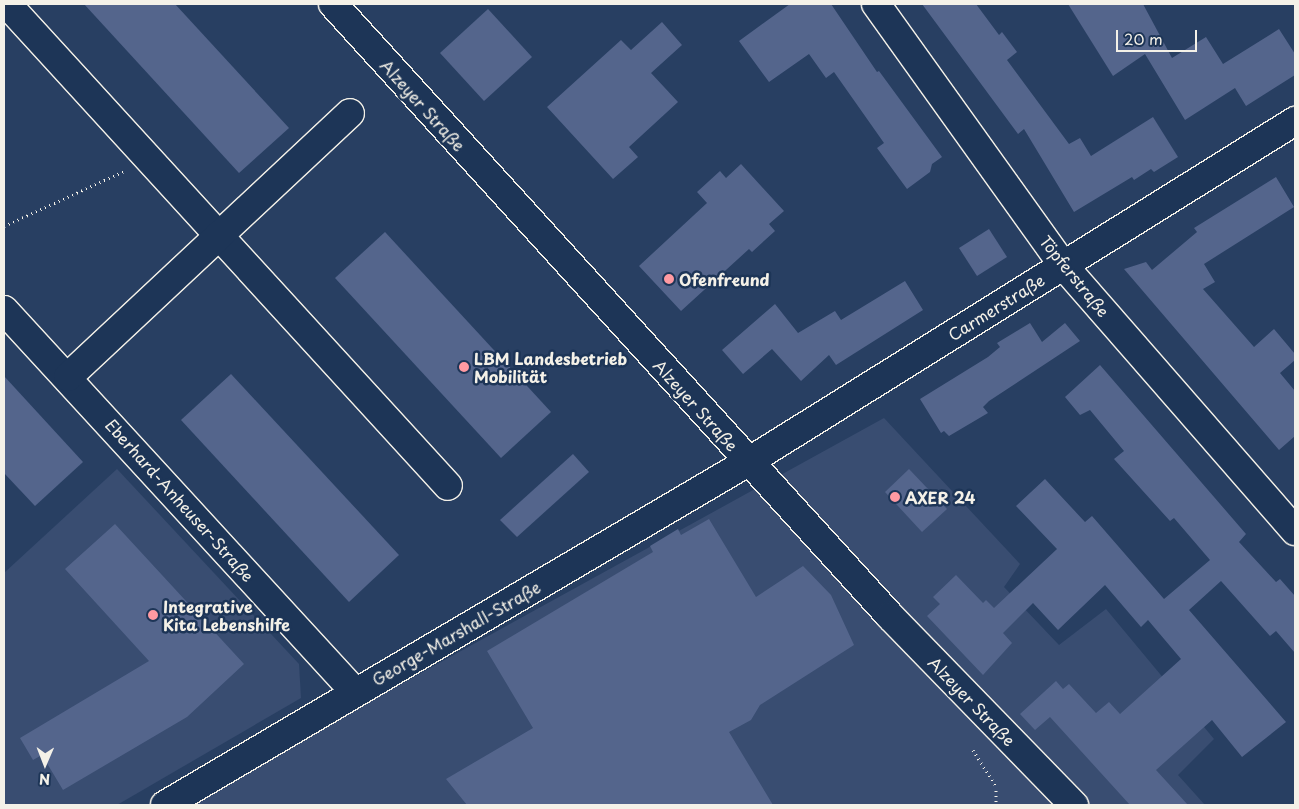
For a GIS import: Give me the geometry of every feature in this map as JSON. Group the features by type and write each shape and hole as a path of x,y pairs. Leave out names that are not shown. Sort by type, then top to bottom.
{"street":[{"path":"7,4 448,486"},
{"name":"Alzeyer Straße","path":"332,4 890,616 1071,803"},
{"name":"Töpferstraße","path":"876,4 1063,265 1295,531"},
{"path":"68,378 350,112"},
{"name":"Carmerstraße","path":"748,462 1295,121"},
{"name":"Eberhard-Anheuser-Straße","path":"4,310 355,692"},
{"name":"George-Marshall-Straße","path":"165,805 748,462"}],"path":[{"path":"4,226 149,160"},
{"path":"972,750 996,786 996,805"}],"shaded area":[{"path":"884,418 1020,564 1004,587 1059,645 1106,609 1214,739 1178,775 1205,805 181,805"},
{"path":"117,469 299,664 301,698 117,805 4,805 4,573"}],"building":[{"path":"84,4 175,4 289,128 239,173"},
{"path":"790,4 831,4 877,72 879,71 942,157 932,164 930,172 907,189 877,148 884,143 834,72 826,78 809,54 769,82 739,41"},
{"path":"922,4 976,4 999,35 1002,32 1017,52 1007,60 1069,144 1080,138 1091,156 1153,117 1178,157 1154,172 1151,169 1134,180 1132,177 1074,212 1024,129 1018,134"},
{"path":"1068,4 1143,4 1172,58 1206,37 1223,64 1279,29 1295,54 1295,75 1246,106 1235,88 1185,120 1145,54 1113,76"},
{"path":"488,9 532,57 484,101 440,53"},
{"path":"662,22 682,45 651,73 678,102 629,147 638,157 613,179 547,107 621,40 631,50"},
{"path":"741,164 784,211 769,224 775,231 752,252 749,249 681,311 639,266 707,203 697,192 720,171 726,178"},
{"path":"1276,177 1294,207 1204,264 1215,282 1203,289 1254,347 1274,329 1295,354 1295,360 1280,373 1295,391 1295,436 1279,450 1124,269 1146,262 1152,270 1197,232 1194,228"},
{"path":"989,229 1007,257 977,276 959,248"},
{"name":"LBM Landesbetrieb Mobilität","path":"385,232 551,412 501,458 335,278"},
{"path":"905,281 923,310 836,365 829,355 801,381 772,349 743,374 722,350 775,304 798,333 835,311 841,320"},
{"path":"1030,323 1042,342 1065,323 1080,341 989,401 983,407 988,413 949,436 944,431 941,433 920,399 988,357 1000,347 997,343"},
{"path":"1100,365 1246,534 1239,542 1276,582 1280,579 1295,596 1295,653 1276,631 1270,636 1221,581 1189,610 1286,722 1242,757 1212,720 1156,770 1188,805 1130,805 1050,717 1035,730 1020,714 1056,681 1063,689 1069,684 1096,713 1109,702 1120,714 1181,659 1148,620 1141,627 1105,585 1058,630 1033,603 1003,633 1012,643 983,675 927,616 940,604 933,597 956,575 983,603 986,600 994,608 1057,549 1016,506 1045,479 1085,522 1092,516 1164,599 1210,560 1174,518 1170,521 1114,459 1124,451 1090,410 1080,415 1065,397"},
{"path":"231,374 399,555 349,602 181,420"},
{"path":"4,376 83,462 35,506 4,473"},
{"path":"573,454 589,472 517,537 500,520"},
{"path":"909,469 947,509 922,532 885,492"},
{"path":"709,519 756,597 803,566 831,595 854,645 760,705 751,720 729,732 773,805 467,805 446,779 533,728 487,651 653,552 650,546 678,529 681,535"},
{"name":"Integrative Kita Lebenshilfe","path":"115,524 244,664 187,717 63,790 42,755 33,760 20,738 149,661 65,569"}],"place":[{"name":"Ofenfreund","path":"669,279"},
{"name":"LBM Landesbetrieb Mobilität","path":"464,367"},
{"name":"AXER 24","path":"895,497"},
{"name":"Integrative Kita Lebenshilfe","path":"153,615"}]}
